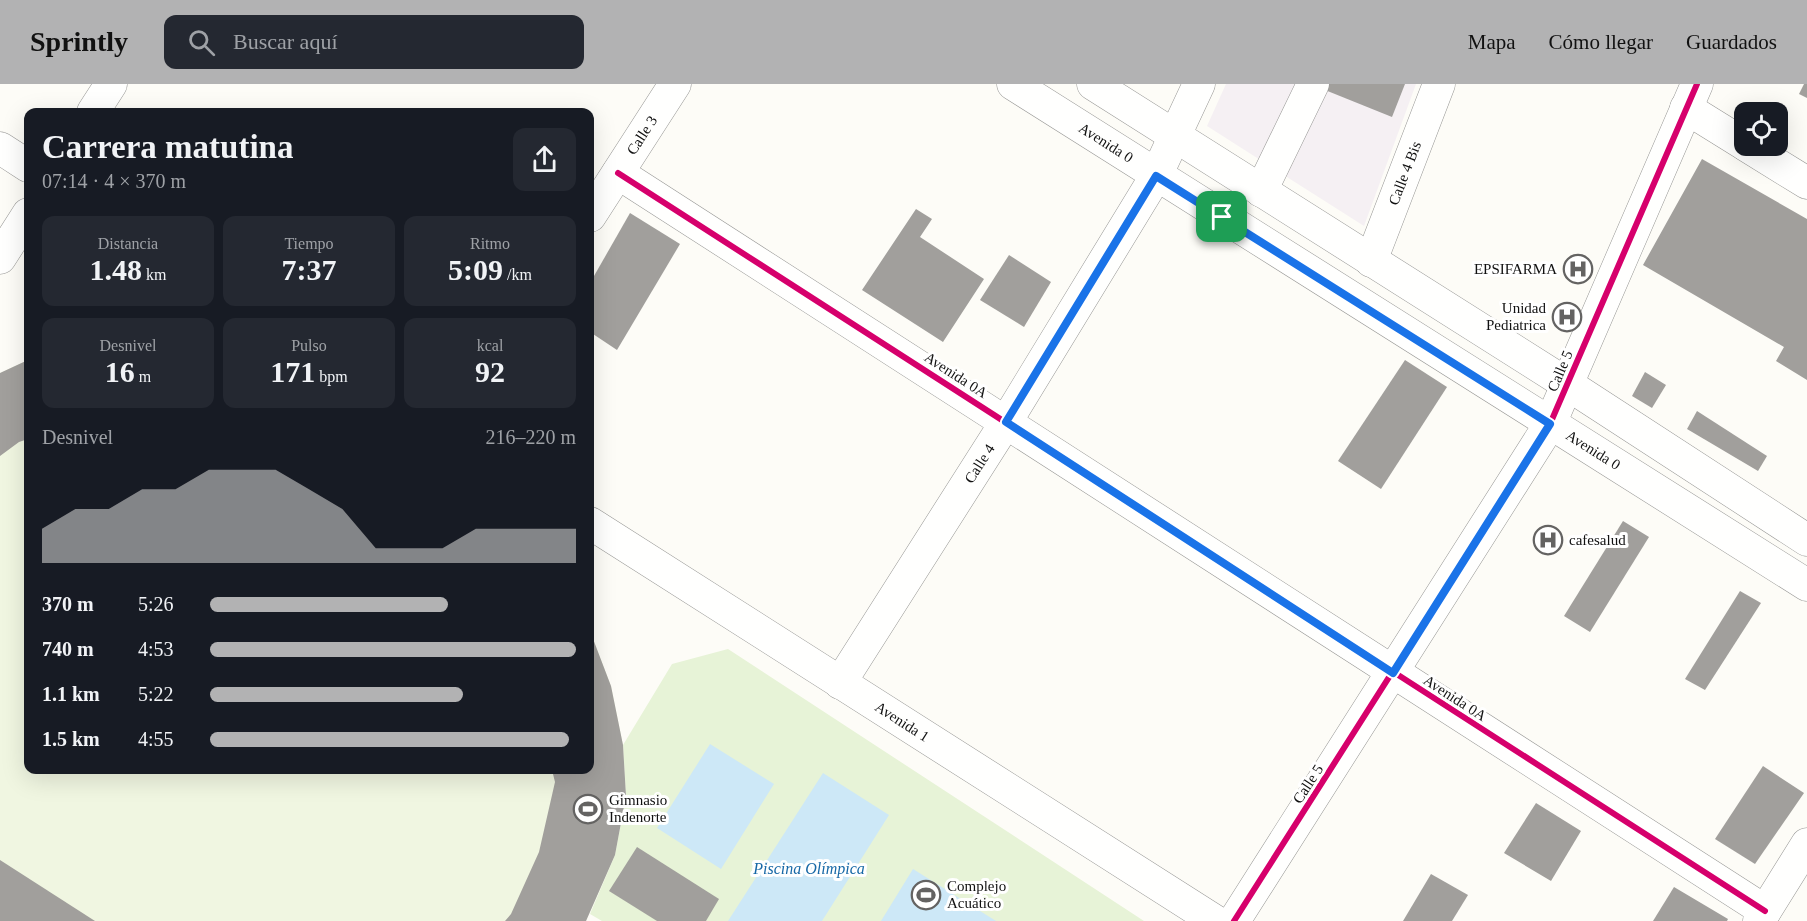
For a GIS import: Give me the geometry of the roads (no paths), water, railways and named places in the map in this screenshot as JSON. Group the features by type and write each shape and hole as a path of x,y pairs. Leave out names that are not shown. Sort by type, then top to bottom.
{"street":[{"path":"96,108 111,84"},
{"name":"Calle 3","path":"594,210 675,84"},
{"name":"Avenida 0","path":"1013,84 1807,585"},
{"path":"1093,84 1567,384 1807,540"},
{"name":"Calle 4","path":"840,683 1006,422 1156,176 1199,84"},
{"path":"1261,191 1313,84"},
{"name":"Calle 4 Bis","path":"1371,261 1439,84"},
{"path":"1691,96 1734,134"},
{"name":"Calle 5","path":"1234,921 1550,424 1691,96"},
{"path":"0,148 24,163"},
{"path":"1764,156 1807,183"},
{"name":"Avenida 0A","path":"618,172 1393,673 1762,916"},
{"path":"0,258 24,220"},
{"name":"Avenida 1","path":"594,526 1215,921"},
{"path":"1762,916 1807,844"}],"water":[{"path":"710,744 774,784 721,869 657,828"},
{"name":"Piscina Olímpica","path":"823,773 889,815 822,921 728,921"},
{"name":"Complejo Acuático","path":"913,869 996,921 881,921"}],"place":[{"name":"EPSIFARMA","path":"1578,269"},
{"name":"Unidad Pediatrica","path":"1567,317"},
{"name":"cafesalud","path":"1548,540"},
{"name":"Gimnasio Indenorte","path":"588,809"},
{"name":"Complejo Acuático","path":"926,895"}]}
